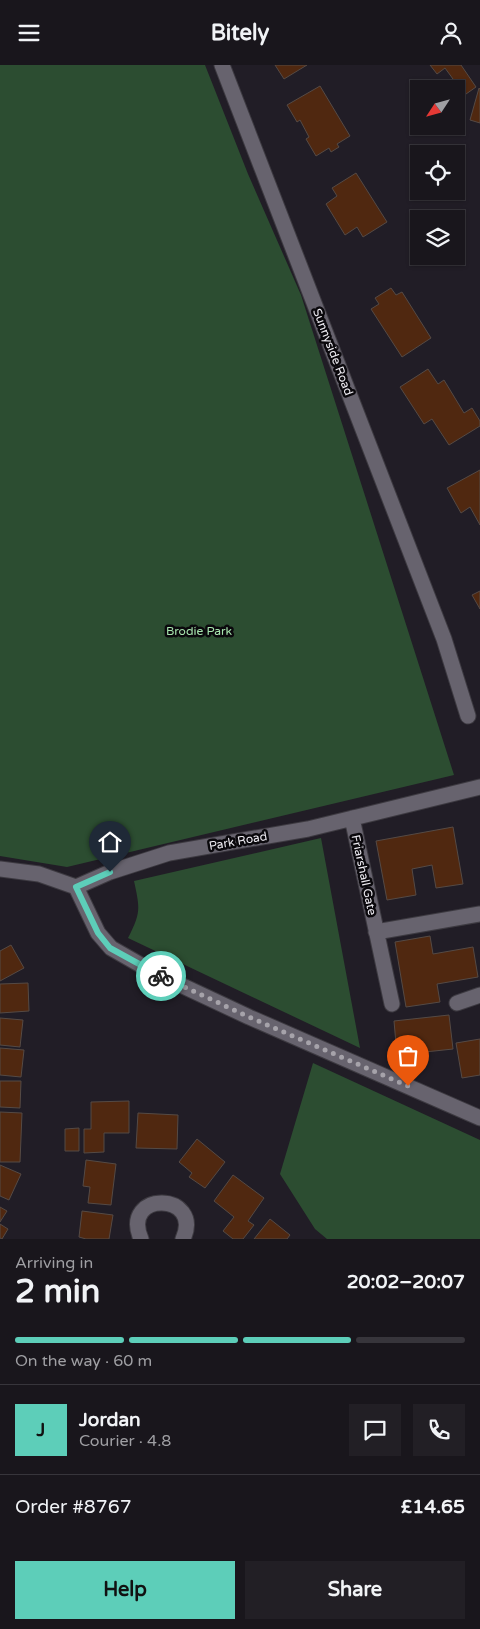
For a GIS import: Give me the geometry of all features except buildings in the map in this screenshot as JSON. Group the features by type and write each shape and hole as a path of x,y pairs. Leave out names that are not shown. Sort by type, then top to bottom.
{"street":[{"name":"Sunnyside Road","path":"222,65 444,639 468,716"},
{"name":"Park Road","path":"76,887 110,872 169,853 308,829 480,787"},
{"name":"Friarshall Gate","path":"352,819 392,1004"},
{"path":"0,869 39,874 76,887 98,933 110,948 153,973 480,1118"},
{"name":"Friarshall Gate","path":"376,932 480,914"},
{"path":"457,1003 480,995"},
{"path":"141,1239 137,1230 137,1221 141,1213 146,1207 163,1202 172,1204 182,1212 186,1220 183,1239"}],"green space":[{"name":"Brodie Park","path":"0,65 205,65 248,174 301,295 454,775 67,867 0,856"},
{"path":"321,838 360,1048 128,938 138,910 134,881"},
{"path":"313,1063 480,1140 480,1239 327,1239 315,1229 280,1174"}],"way so far":[{"path":"161,976 249,1017 408,1086"}],"route":[{"path":"110,872 76,887 98,933 110,948 161,976"}]}
